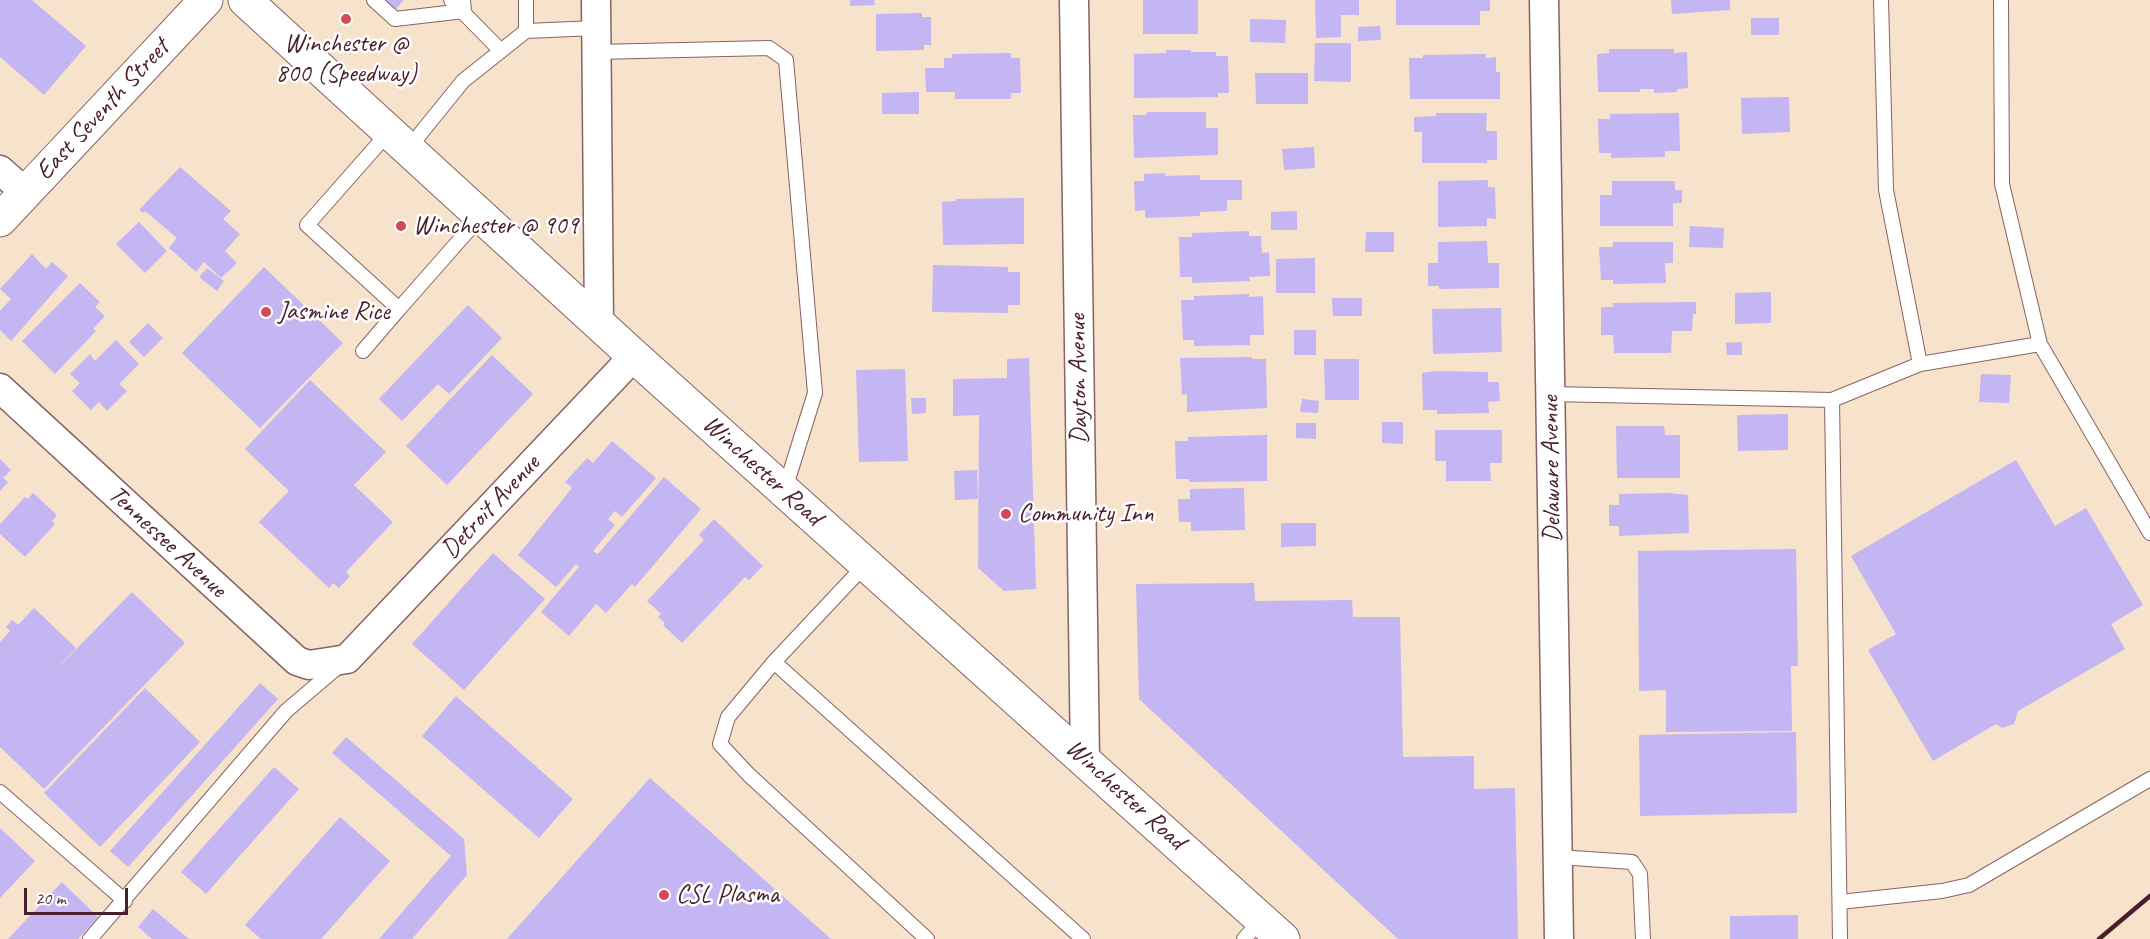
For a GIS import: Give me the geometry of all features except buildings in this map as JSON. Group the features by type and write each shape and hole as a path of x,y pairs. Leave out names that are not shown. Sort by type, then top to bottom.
{"main road":[{"name":"East Seventh Street","path":"0,220 206,0"},
{"name":"Winchester Road","path":"255,3 480,217 1084,759 1263,933"}],"street":[{"name":"Dayton Avenue","path":"1074,0 1084,759"},
{"name":"Delaware Avenue","path":"1544,0 1559,939"},
{"path":"596,26 600,324"},
{"path":"0,170 26,193"},
{"name":"Detroit Avenue","path":"347,659 634,356"},
{"name":"Tennessee Avenue","path":"0,388 297,661 309,665 347,659"}],"lane":[{"path":"374,0 395,19 463,5"},
{"path":"451,0 463,5 501,51"},
{"path":"526,0 526,31"},
{"path":"1881,0 1886,190 1920,364"},
{"path":"2001,0 2002,184 2040,344 2150,533"},
{"path":"399,309 307,225 463,81 526,31 596,26 769,48 786,60 815,393 784,491"},
{"path":"363,351 480,217"},
{"path":"1551,394 1832,400 1920,364 2040,344"},
{"path":"1832,400 1840,939"},
{"path":"866,564 774,662 728,717 720,744 748,775 927,939"},
{"path":"90,939 286,711 347,659"},
{"path":"774,662 1083,939"},
{"path":"1840,902 1942,891 1969,885 2150,779"},
{"path":"0,792 125,901"},
{"path":"1558,857 1632,862 1640,874 1643,939"}],"railway":[{"path":"2099,939 2150,896"}],"place":[{"name":"Winchester @ 800 (Speedway)","path":"346,19"},
{"name":"Winchester @ 909","path":"401,226"},
{"name":"Jasmine Rice","path":"266,312"},
{"name":"Community Inn","path":"1006,514"},
{"name":"CSL Plasma","path":"664,895"}]}
